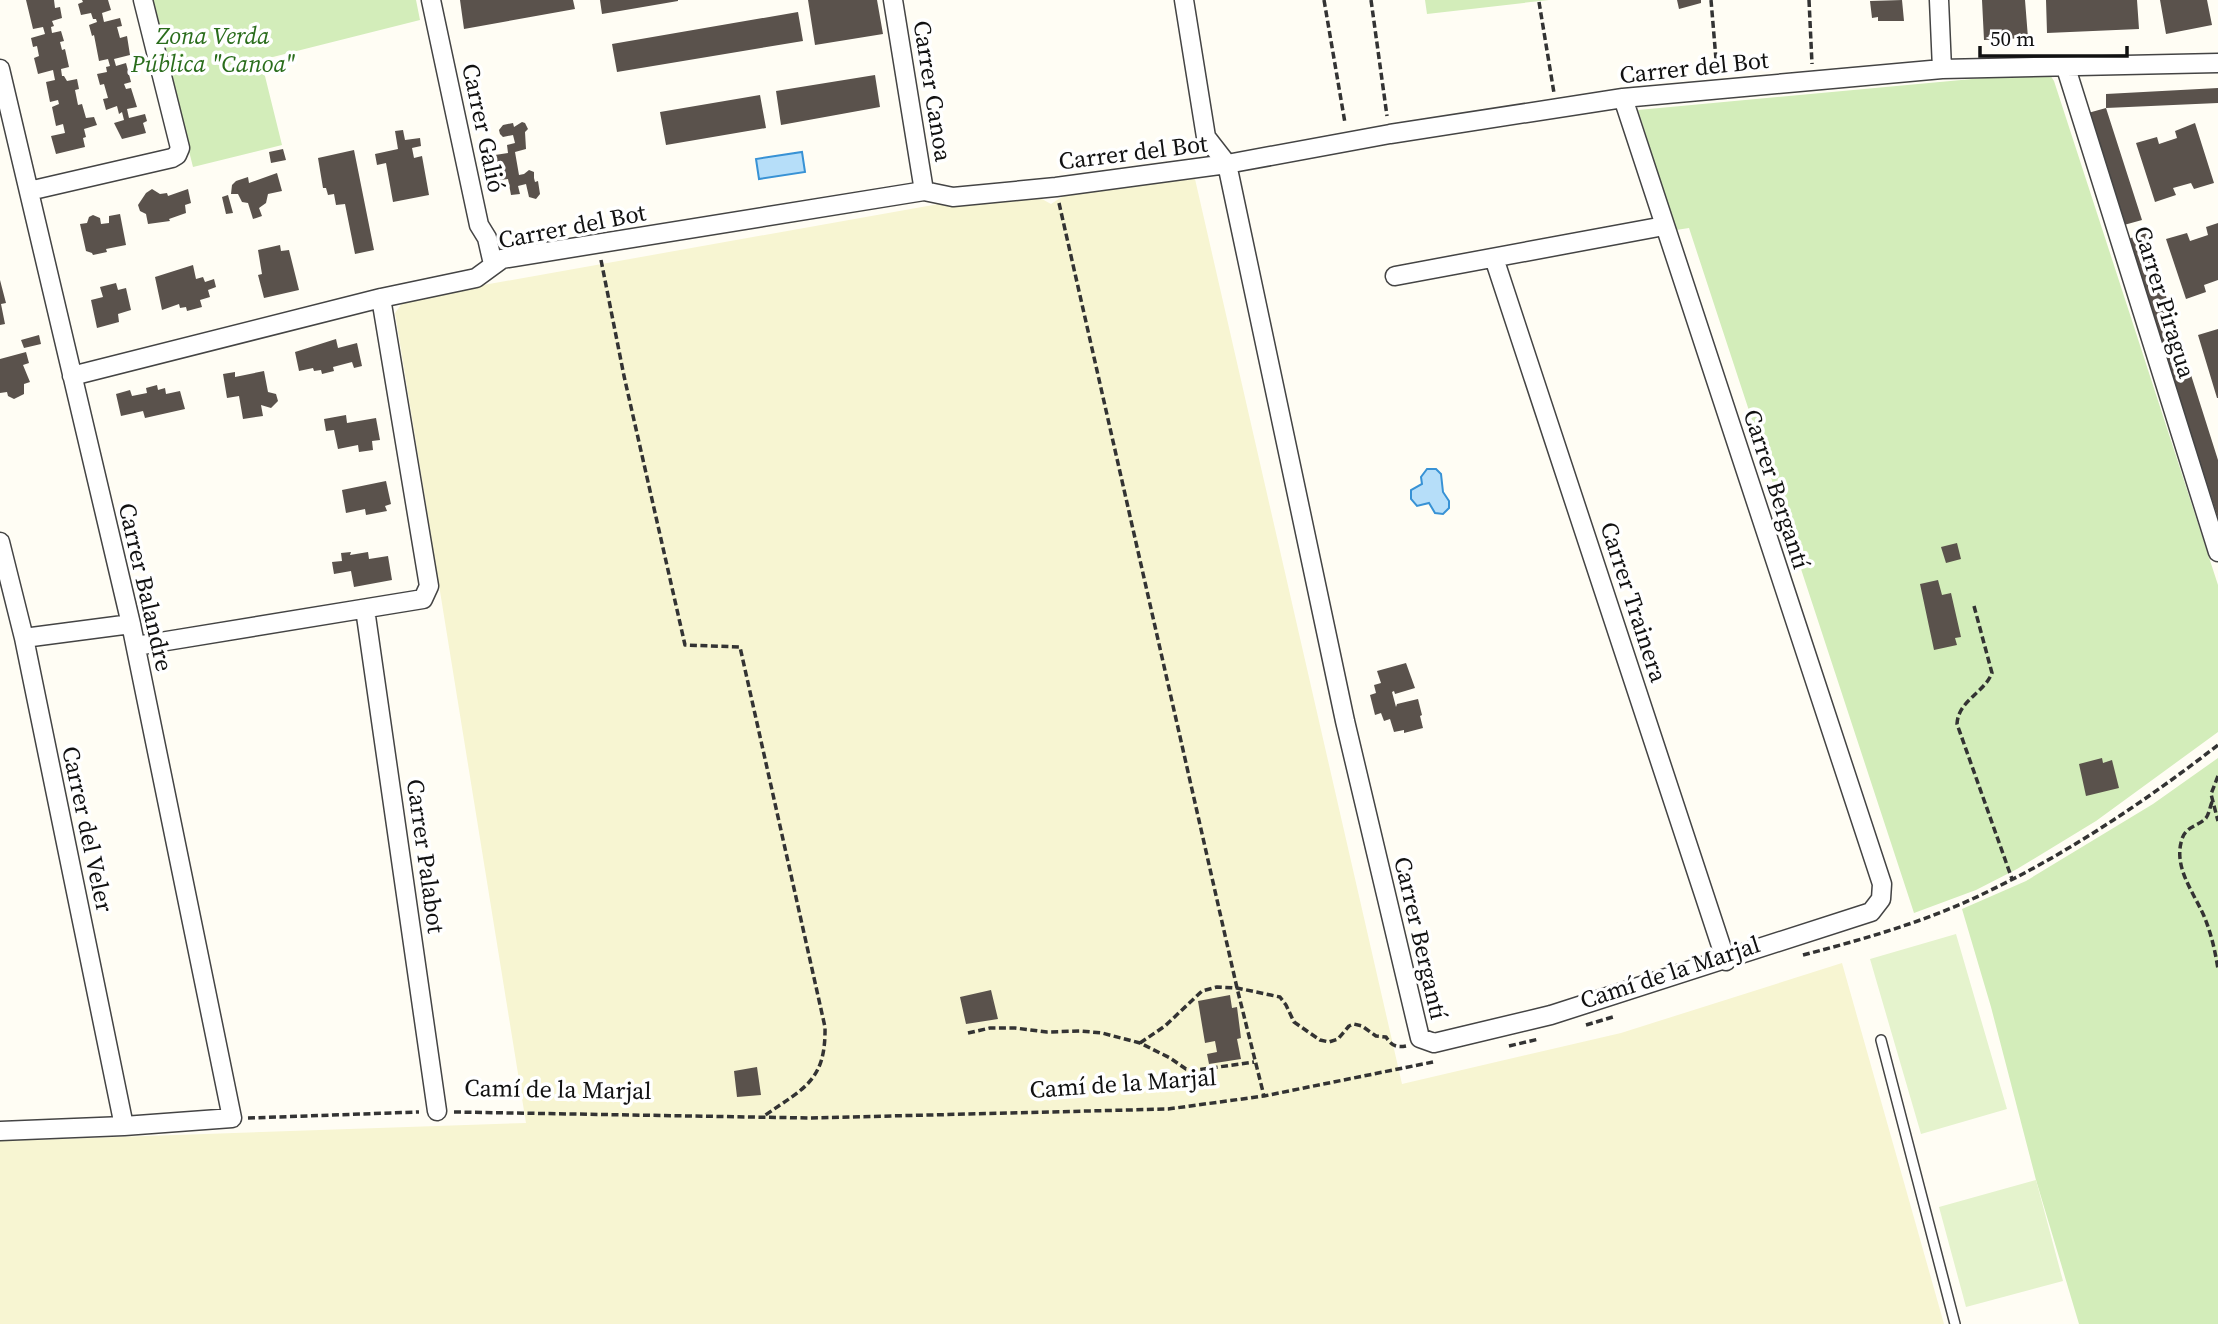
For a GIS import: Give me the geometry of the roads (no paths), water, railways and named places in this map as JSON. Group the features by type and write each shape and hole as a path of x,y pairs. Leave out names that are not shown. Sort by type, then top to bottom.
{"street":[{"path":"29,191 177,155 180,148 143,0"},
{"name":"Carrer Galió","path":"431,0 479,225 487,238 493,264"},
{"name":"Carrer Canoa","path":"893,0 924,191"},
{"path":"1184,0 1206,137 1227,164"},
{"path":"1939,0 1942,69"},
{"name":"Carrer del Bot","path":"72,376 381,298 476,278 502,259 924,191 953,197 1056,187 1227,164 1390,134 1623,98 1942,69 2218,63"},
{"name":"Carrer Piragua","path":"2066,68 2218,552"},
{"name":"Carrer Balandre","path":"0,69 6,121 29,191 136,646 232,1118 124,1126"},
{"name":"Carrer Bergantí","path":"1227,164 1343,708 1420,1038 1434,1043 1551,1015 1726,961 1871,912 1881,899 1882,884 1623,98"},
{"path":"1395,276 1664,226"},
{"name":"Carrer Trainera","path":"1494,258 1726,961"},
{"path":"136,646 423,599 429,586 381,298"},
{"name":"Carrer del Veler","path":"0,542 24,638 124,1126"},
{"name":"Carrer Palabot","path":"365,609 438,1111"},
{"path":"24,638 131,624"},
{"path":"0,1131 124,1126"}],"lane":[{"path":"1881,1040 1955,1324"}],"water":[{"path":"802,152 805,172 759,179 756,159"},
{"path":"1427,469 1436,469 1441,474 1443,492 1449,501 1449,508 1443,514 1435,513 1429,503 1417,506 1411,499 1411,490 1422,484 1421,477"}],"park label":[{"name":"Zona Verda Pública \"Canoa\"","path":"213,49"}]}
